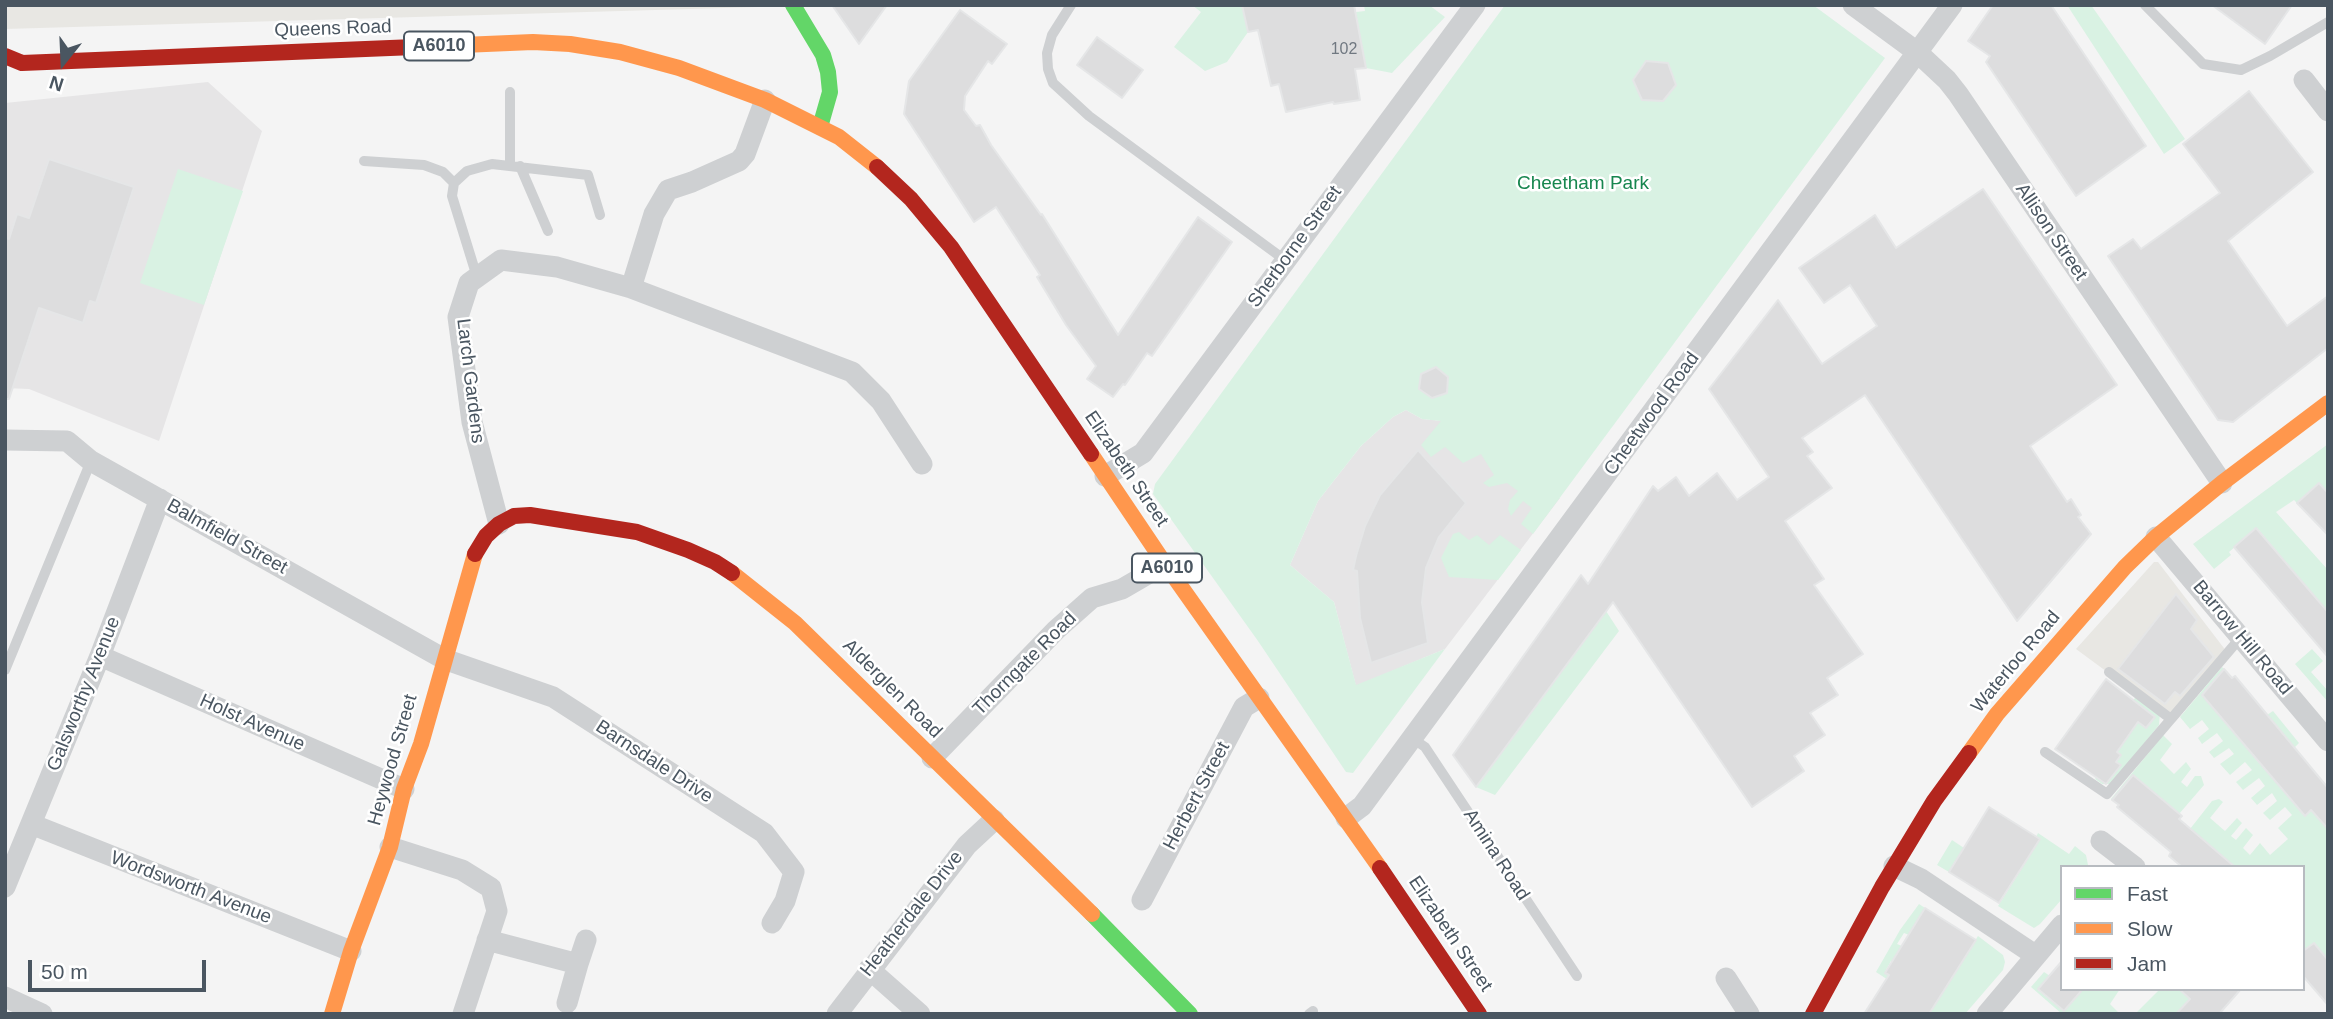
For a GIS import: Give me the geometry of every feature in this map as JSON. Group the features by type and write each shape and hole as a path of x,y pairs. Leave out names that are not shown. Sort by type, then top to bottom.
{"main road":[{"path":"793,5 823,55 828,72 830,92 820,127"},
{"name":"Queens Road","path":"5,56 22,63 533,42 570,44 621,52 679,68 765,100 839,137"},
{"name":"Queens Road","path":"5,73 22,63"},
{"name":"Elizabeth Street","path":"839,137 883,171 911,199 951,247 1165,564 1346,818 1479,1014"},
{"name":"Waterloo Road","path":"1813,1014 1934,801 1997,714 2125,567 2156,537 2328,403"},
{"name":"Alderglen Road","path":"499,524 514,516 530,515 637,531 715,562 743,580 795,623 1181,1010"},
{"name":"Heywood Street","path":"332,1014 351,951 390,847 404,789 421,744 473,558 486,536 499,524"}],"street":[{"name":"Sherborne Street","path":"1105,476 1143,453 1475,5"},
{"name":"Allison Street","path":"1853,5 1917,52 1948,80 2222,483"},
{"name":"Cheetwood Road","path":"1346,818 1362,806 1952,5"},
{"path":"2304,80 2328,111"},
{"path":"631,288 654,214 668,190 738,161 745,154 765,100"},
{"path":"477,277 501,260 557,267 631,288 852,372 881,401 922,464"},
{"name":"Larch Gardens","path":"477,277 469,284 458,317 472,422 499,524"},
{"name":"Balmfield Street","path":"5,440 67,441 91,461 444,659"},
{"name":"Galsworthy Avenue","path":"5,887 100,656 160,499"},
{"name":"Barrow Hill Road","path":"2156,537 2328,741"},
{"name":"Thorngate Road","path":"932,758 1056,630 1093,598 1122,589 1165,564"},
{"name":"Holst Avenue","path":"100,656 404,789"},
{"name":"Barnsdale Drive","path":"444,659 553,697 764,833 794,872 785,901 772,923"},
{"name":"Herbert Street","path":"1142,900 1244,708 1259,698"},
{"name":"Heatherdale Drive","path":"837,1014 967,845 994,820"},
{"name":"Wordsworth Avenue","path":"31,824 351,951"},
{"path":"2101,841 2122,863"},
{"path":"390,847 462,870 491,888 497,911 463,1014"},
{"path":"1895,866 1921,879 2035,955"},
{"path":"1987,1014 2060,927"},
{"path":"487,940 578,964"},
{"path":"567,1003 586,940"},
{"path":"869,969 920,1014"},
{"path":"1726,978 1749,1014"},
{"path":"5,997 42,1014"}],"lane":[{"path":"1071,5 1052,35 1047,53 1048,69 1053,83 1099,124 1285,260"},
{"path":"2145,5 2203,64 2241,70 2328,22"},
{"path":"510,92 515,165 548,231"},
{"path":"365,161 424,165 443,172 454,183"},
{"path":"477,277 452,196 454,183 459,177 479,166 515,165 588,175 600,215"},
{"path":"5,670 91,461"},
{"path":"2045,752 2107,794 2241,637"},
{"path":"2109,672 2171,719"},
{"name":"Amina Road","path":"1412,738 1425,747 1577,976"}],"shaded area":[{"path":"5,5 756,5 758,7 5,29"},
{"path":"208,82 262,131 159,441 29,389 5,388 5,103"},
{"path":"1406,410 1422,419 1442,421 1560,498 1445,649 1356,686 1334,602 1290,565 1318,501 1361,446 1393,417"},
{"path":"2154,562 2158,562 2230,656 2175,722 2076,649"}],"green space":[{"path":"1192,5 1242,5 1248,32 1227,62 1205,71 1174,47 1201,12"},
{"path":"1364,5 1429,5 1445,17 1392,73 1366,68 1356,12 1365,11"},
{"name":"Cheetham Park","path":"1505,5 1813,5 1885,58 1533,534 1521,524 1532,508 1523,501 1511,516 1508,509 1510,500 1518,491 1507,483 1489,487 1483,483 1494,475 1481,454 1463,463 1445,447 1431,457 1421,445 1441,421 1422,419 1406,410 1393,417 1361,446 1318,501 1290,565 1334,602 1356,685 1445,649 1353,773 1346,772 1258,641 1153,494 1155,484"},
{"path":"2067,5 2091,5 2185,139 2164,154"},
{"path":"178,169 243,191 204,305 140,283"},
{"path":"2328,444 2328,493 2319,483 2297,503 2294,500 2276,512 2328,570 2328,612 2257,528 2214,569 2193,544"},
{"path":"1459,532 1469,540 1477,535 1489,545 1500,535 1521,550 1498,580 1449,577 1441,558 1453,534"},
{"path":"1606,611 1619,631 1495,795 1476,787"},
{"path":"2312,649 2323,661 2311,672 2328,691 2328,702 2295,664"},
{"path":"2222,667 2227,672 2203,695 2267,715 2273,711 2299,743 2294,748 2279,734 2253,756 2305,816 2328,796 2328,815 2321,821 2328,829 2328,960 2314,943 2305,950 2305,865 2233,865 2190,829 2212,801 2219,799 2223,802 2210,818 2225,831 2237,818 2242,823 2231,836 2236,840 2246,828 2253,835 2243,848 2250,855 2260,843 2270,855 2288,839 2278,828 2292,815 2285,807 2270,820 2263,813 2277,801 2272,793 2257,805 2251,798 2265,786 2259,778 2243,790 2236,782 2252,770 2245,762 2230,775 2220,764 2234,754 2229,748 2214,758 2209,752 2223,741 2217,733 2202,744 2198,738 2209,729 2202,720 2190,729 2180,717"},
{"path":"2136,696 2160,713 2159,725 2112,784 2102,784 2095,779 2101,770 2116,763 2121,755 2111,748 2138,722 2146,728 2153,719 2132,703"},
{"path":"2163,735 2172,744 2160,760 2174,774 2186,762 2191,769 2181,782 2187,787 2195,776 2201,776 2204,785 2179,814 2133,775 2112,800 2111,799"},
{"path":"2038,833 2069,854 2075,846 2086,855 2088,865 2060,865 2060,901 2034,928 1998,906 2027,860 2025,857 2030,848 2033,850 2039,840 2036,837"},
{"path":"1952,840 1964,848 1959,863 1955,861 1949,872 1937,865"},
{"path":"1919,904 1925,908 1909,935 1904,933 1897,944 1902,946 1895,964 1891,961 1885,972 1935,1003 1978,936 2003,955 2003,970 1965,1014 1907,1014 1917,999 1876,972 1900,930"},
{"path":"2044,972 2050,976 2038,990 2064,1011 2080,991 2119,991 2110,1004 2120,1014 2062,1014 2031,987"},
{"path":"2158,991 2195,991 2189,998 2205,1014 2135,1014"}],"building":[{"path":"832,5 887,5 859,44"},
{"path":"1242,5 1354,5 1366,68 1355,69 1360,100 1333,102 1286,112 1279,84 1271,86 1258,30 1248,32"},
{"path":"1993,5 2051,5 2146,146 2076,196 1986,62 1990,56 1968,41"},
{"path":"2212,5 2292,5 2265,44"},
{"path":"960,10 1007,44 992,64 988,61 965,96 964,110 976,126 980,125 991,145 1042,214 1118,335 1198,217 1232,242 1152,356 1147,353 1125,385 1123,384 1113,397 1087,379 1096,366 1066,325 1037,277 1040,275 996,207 974,222 904,114 909,81"},
{"path":"1097,37 1143,70 1122,98 1077,65"},
{"path":"1646,61 1668,63 1676,85 1663,101 1642,100 1633,80"},
{"path":"2249,91 2313,172 2228,241 2287,326 2328,296 2328,348 2233,422 2218,420 2108,256 2133,239 2141,249 2220,193 2183,144"},
{"path":"49,159 134,187 96,303 90,301 83,323 39,308 9,399 5,399 5,238 9,239 17,214 29,218"},
{"path":"1983,189 2117,385 2030,446 2067,502 2071,499 2081,515 2078,517 2091,534 2017,621 1865,395 1802,438 1813,452 1807,456 1832,488 1785,521 1824,579 1814,585 1863,654 1827,678 1838,695 1810,713 1825,735 1794,756 1804,771 1752,807 1613,602 1476,787 1453,755 1581,575 1588,584 1653,486 1658,491 1676,477 1689,496 1717,473 1737,500 1769,477 1709,389 1778,300 1822,364 1877,326 1850,285 1824,303 1799,268 1875,215 1896,248"},
{"path":"1436,367 1448,377 1447,393 1432,398 1419,389 1421,374"},
{"path":"1418,450 1466,503 1439,537 1426,568 1422,602 1428,643 1371,663 1360,618 1357,571 1353,570 1356,556 1365,526 1380,495"},
{"path":"2319,483 2328,493 2328,535 2297,503"},
{"path":"2256,528 2328,612 2328,657 2234,547"},
{"path":"2176,594 2197,620 2191,629 2214,657 2180,696 2175,692 2165,704 2118,669"},
{"path":"2224,669 2232,678 2235,676 2328,788 2328,829 2311,810 2305,816 2202,695"},
{"path":"2106,679 2155,717 2146,728 2138,722 2117,752 2121,755 2116,762 2121,765 2106,784 2055,749"},
{"path":"2133,775 2182,816 2179,819 2233,865 2180,865 2169,856 2171,852 2112,800"},
{"path":"1989,807 2040,839 1999,903 1949,872"},
{"path":"1925,908 1976,940 1929,1014 1864,1014 1889,975 1885,973"},
{"path":"2314,943 2328,960 2328,1005 2305,978 2305,950"},
{"path":"2060,963 2060,991 2081,991 2064,1011 2038,989"},
{"path":"2181,991 2239,991 2219,1014 2176,1014 2190,999"}],"traffic: fast":[{"path":"793,5 823,55 828,72 830,92 820,127"},
{"path":"1092,914 1190,1014"}],"traffic: slow":[{"path":"439,46 533,42 570,44 620,52 679,68 765,100 839,137 877,167"},
{"path":"1969,753 1997,714 2125,567 2156,537 2222,483 2328,403"},
{"path":"1091,454 1165,564 1380,868"},
{"path":"332,1014 351,951 390,847 404,789 421,744 475,554"},
{"path":"732,573 795,623 1092,914"}],"traffic: jam":[{"path":"5,56 22,63 439,46"},
{"path":"877,167 911,199 951,247 1091,454"},
{"path":"475,554 486,536 499,524 514,516 530,515 637,532 688,550 732,573"},
{"path":"1813,1014 1882,887 1934,801 1969,753"},
{"path":"1380,868 1479,1014"}]}
